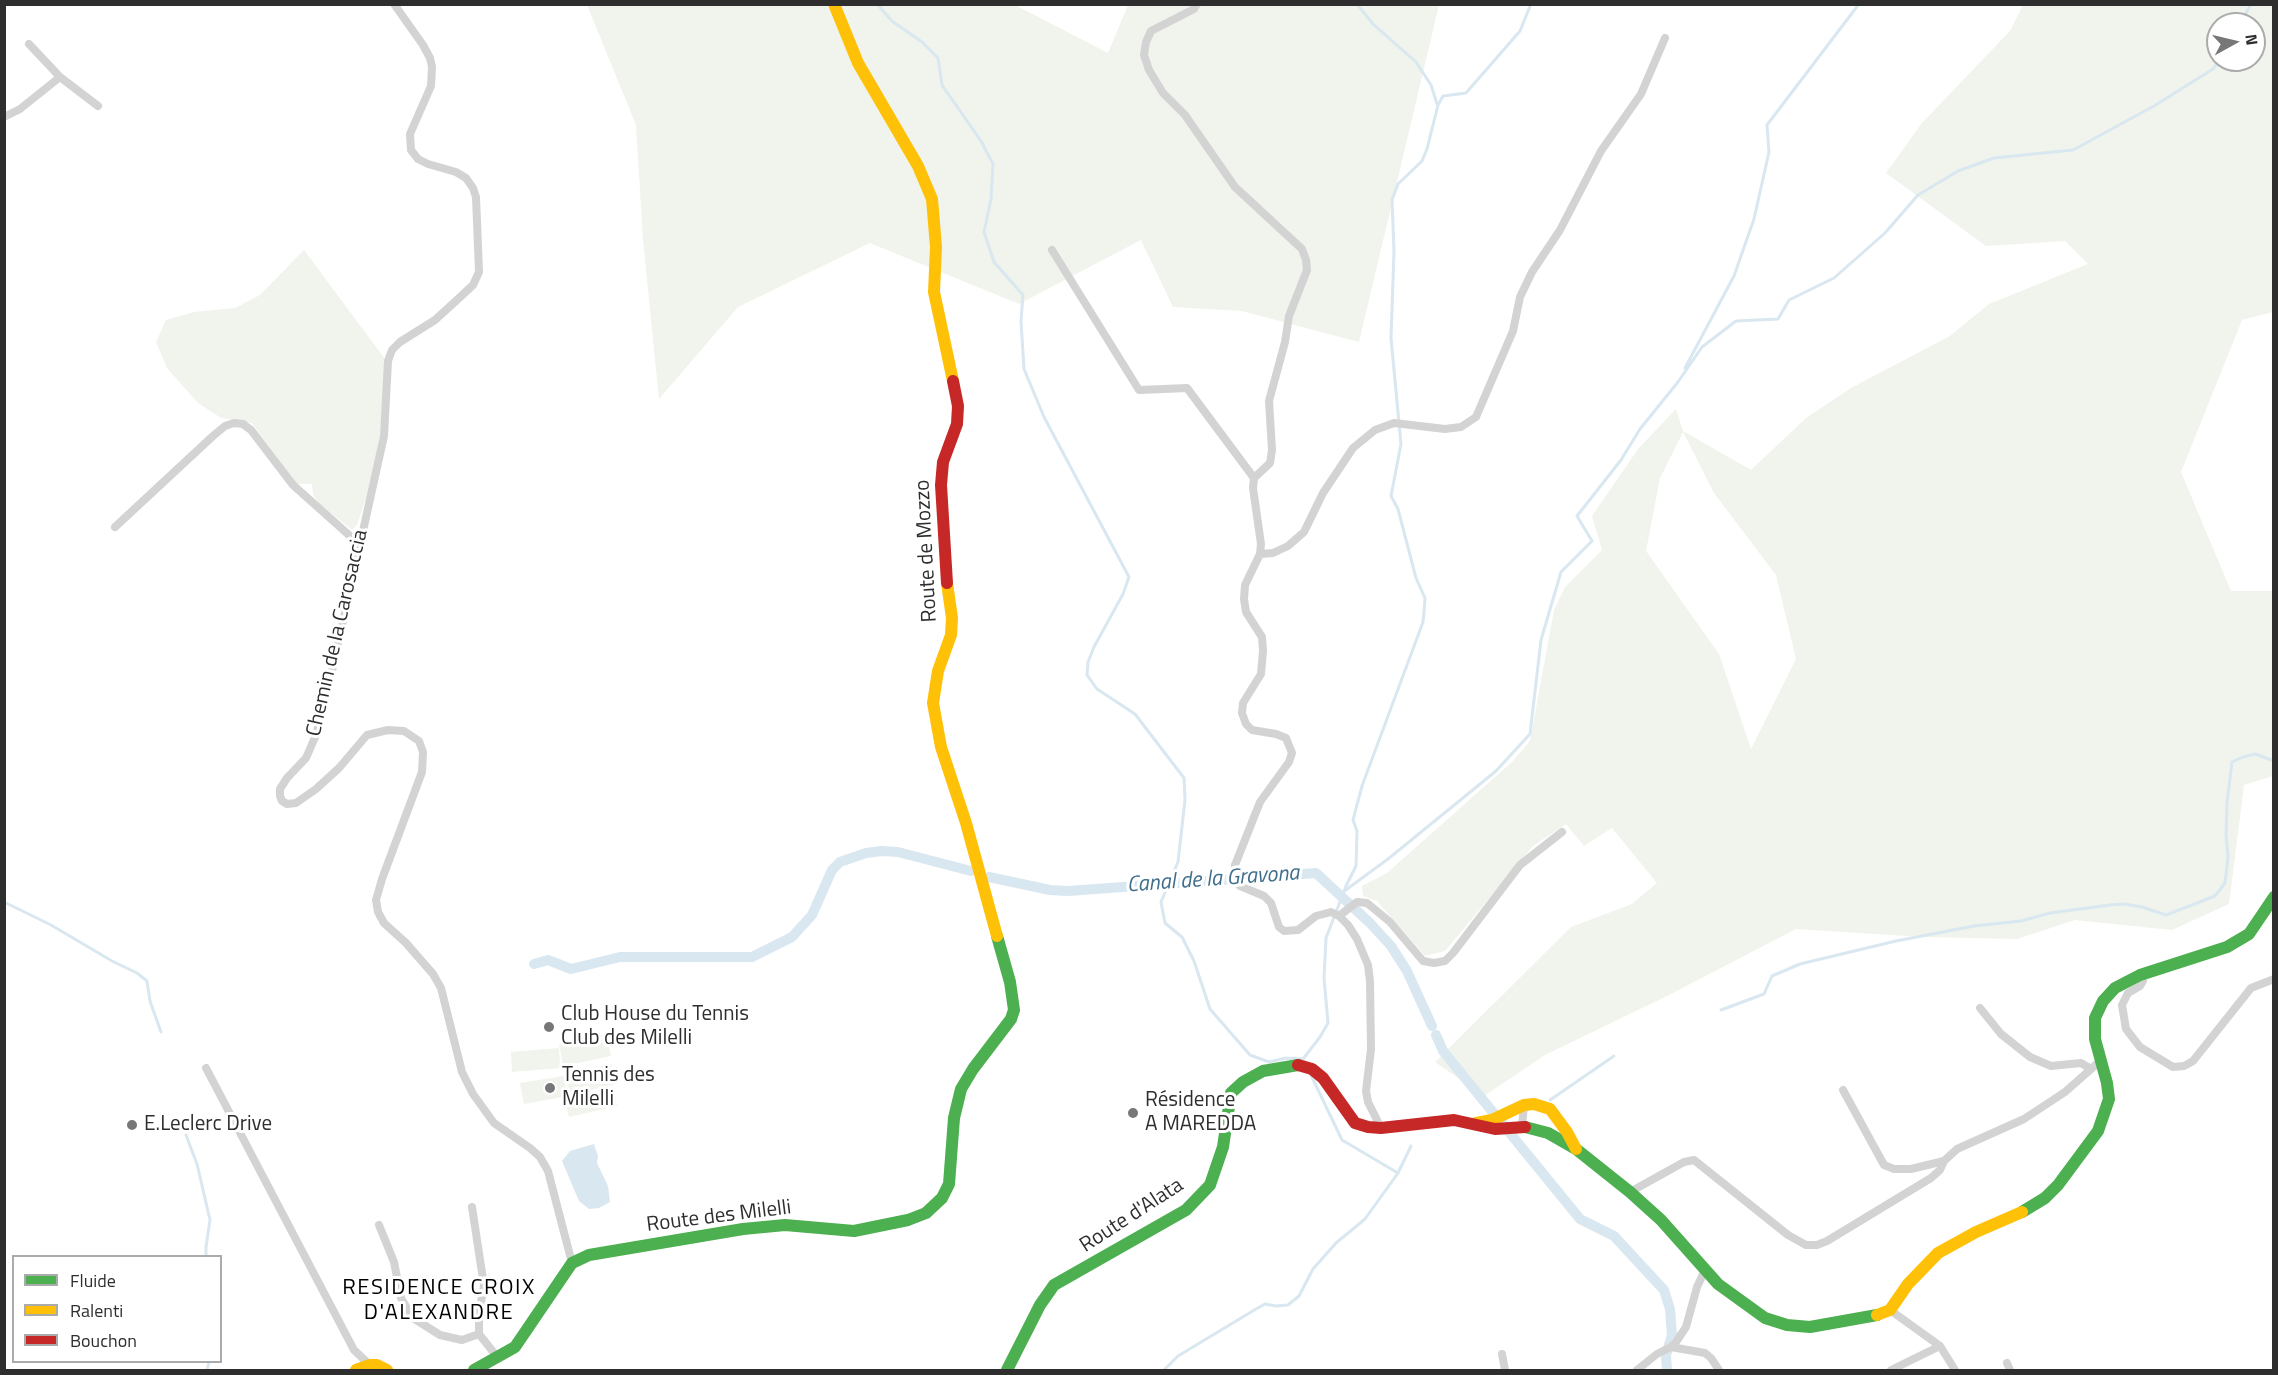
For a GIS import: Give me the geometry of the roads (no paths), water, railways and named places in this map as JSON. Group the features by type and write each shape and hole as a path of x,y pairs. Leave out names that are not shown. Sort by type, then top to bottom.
{"street":[{"name":"Chemin de la Carosaccia","path":"394,4 423,45 432,68 431,86 410,134 411,150 418,159 456,172 466,178 473,188 477,197 479,272 473,285 459,299 435,320 400,342 392,350 388,361 384,436 359,544 352,588 316,735 306,758 280,789 280,796 287,804 296,803 316,789 339,768 367,735 388,730 404,731 419,741 423,752 422,772 382,879 376,900 378,912 384,923 406,942 433,974 441,988 462,1072 473,1094 494,1122 540,1157 548,1171 572,1263"},
{"name":"Route de Mozzo","path":"834,4 858,63 918,166 932,199 936,247 934,292 958,405 957,424 943,462 940,485 952,618 951,635 934,687 934,712 941,747 966,824 1014,1001"},
{"path":"1197,4 1194,9 1151,31 1144,55 1149,70 1164,93 1185,115 1235,187 1302,249 1307,270 1289,316 1285,342 1269,401 1272,450 1270,463 1254,478 1253,488 1261,544 1260,554 1245,585 1244,599 1246,612 1262,637 1263,651 1261,674 1243,703 1242,713 1246,724 1252,729 1286,738 1292,753 1283,771 1260,801 1235,865 1235,881 1240,886 1264,896 1271,903 1279,927 1284,931 1298,930 1316,916 1335,914 1357,902 1367,903 1390,922 1423,961 1434,963 1445,961 1454,953 1520,865 1562,832"},
{"path":"1260,554 1273,554 1304,532 1323,493 1353,448 1375,430 1394,423 1453,428 1469,423 1476,417 1513,331 1520,297 1532,272 1560,230 1601,151 1641,94 1665,38"},
{"path":"29,44 60,77 98,106"},
{"path":"4,117 60,77"},
{"path":"1052,250 1139,390 1187,388 1254,478"},
{"path":"115,527 213,436 225,426 234,423 243,424 251,430 293,485 359,544"},
{"path":"1469,1124 1495,1129 1522,1126 1548,1133 1576,1149 1661,1220 1718,1284 1765,1318 1786,1325 1810,1327 1875,1316 1890,1310 1908,1284 1938,1253 1976,1232 2031,1208 2058,1185 2098,1131 2109,1099 2107,1083 2095,1065 2096,1018 2103,1001 2115,988 2140,975 2227,947 2249,934 2274,897"},
{"path":"1335,914 1348,925 1368,965 1371,1049 1366,1091 1368,1102 1381,1128"},
{"path":"2140,975 2143,981 2140,986 2128,993 2122,1005 2126,1029 2140,1047 2173,1067 2184,1066 2193,1061 2251,988 2274,979"},
{"name":"Route des Milelli","path":"572,1263 589,1255 615,1249 743,1229 785,1225 854,1231 908,1220 926,1213 942,1198 949,1184 954,1118 961,1089 1011,1019 1014,1001"},
{"path":"1980,1008 2001,1034 2030,1057 2051,1066 2081,1063 2095,1065"},
{"name":"Route d'Alata","path":"1007,1371 1040,1305 1054,1286 1186,1210 1210,1185 1222,1147 1231,1093 1243,1082 1263,1071 1303,1065 1312,1069 1323,1078 1355,1123 1381,1128 1454,1120 1469,1124"},
{"path":"1630,1192 1684,1162 1694,1160 1788,1235 1806,1245 1817,1245 1931,1178 1957,1149 2024,1119 2065,1092 2095,1065"},
{"path":"206,1068 356,1353 370,1365"},
{"path":"1843,1090 1884,1165 1894,1169 1911,1170 1944,1161"},
{"path":"1469,1124 1491,1120 1524,1105 1534,1104 1550,1109 1576,1149"},
{"path":"1522,1126 1524,1105"},
{"path":"472,1207 484,1286 479,1313 479,1334 498,1358"},
{"path":"379,1225 394,1262 401,1298 413,1318 440,1335 462,1340 479,1334"},
{"path":"474,1371 515,1347 572,1263"},
{"path":"1636,1371 1657,1354 1671,1347 1686,1327 1697,1287 1705,1270"},
{"path":"1890,1310 1929,1335 1946,1351 1955,1371"},
{"path":"1891,1371 1940,1346"},
{"path":"1671,1347 1705,1353 1719,1371"},
{"path":"356,1353 357,1370 377,1365 387,1371"},
{"path":"1502,1354 1505,1371"}],"waterway":[{"path":"877,4 892,21 922,42 938,58 942,85 981,141 993,164 991,199 984,232 994,262 1023,295 1021,321 1024,369 1044,417 1129,577 1123,594 1094,647 1088,662 1087,675 1097,689 1135,714 1184,778 1185,800 1178,862 1161,902 1165,923 1182,937 1194,961 1210,1009 1250,1055 1269,1062 1286,1058 1303,1059 1304,1062"},
{"path":"1357,4 1373,24 1416,62 1431,85 1437,104"},
{"path":"1303,1059 1328,1023 1324,978 1326,938 1356,866 1357,831 1353,820 1362,786 1423,622 1425,598 1416,578 1398,509 1391,496 1401,444 1391,338 1394,251 1392,200 1398,184 1422,161 1438,105 1443,96 1466,93 1520,31 1531,4"},
{"path":"1685,368 1734,276 1754,219 1769,152 1767,125 1859,4"},
{"path":"2247,12 2251,4"},
{"path":"1343,892 1388,859 1496,771 1530,734 1541,640 1561,572 1592,541 1577,516 1621,460 1640,429 1678,382 1702,347 1736,321 1778,319 1789,300 1834,278 1885,233 1918,195 1958,171 1994,158 2073,150 2154,106 2208,72"},
{"path":"1721,1010 1764,994 1772,976 1800,964 1896,941 1974,926 2021,921 2050,913 2110,905 2124,904 2142,907 2166,915 2215,896 2225,883 2228,857 2227,803 2232,762 2255,754 2274,761"},
{"name":"Canal de la Gravona","path":"534,964 548,960 571,969 620,957 752,957 792,937 812,915 832,870 840,862 866,853 898,852 971,871"},
{"name":"Canal de la Gravona","path":"989,877 1050,890 1068,891 1316,873 1370,923 1391,946 1407,971 1432,1026"},
{"path":"4,902 51,925 137,973 147,981 150,1001 161,1032"},
{"name":"Canal de la Gravona","path":"1436,1035 1443,1051 1580,1219 1614,1236 1664,1290 1670,1309 1672,1335 1666,1355 1667,1370"},
{"path":"1550,1100 1614,1056"},
{"path":"1310,1073 1342,1140 1398,1173"},
{"path":"186,1135 197,1164 210,1220 206,1255"},
{"path":"1164,1370 1178,1356 1265,1304 1288,1305 1299,1296 1313,1269 1336,1243 1365,1219 1398,1173 1411,1146"},
{"path":"207,1370 209,1363"}],"place":[{"name":"Club House du Tennis Club des Milelli","path":"549,1027"},
{"name":"Tennis des Milelli","path":"550,1088"},
{"name":"Résidence A MAREDDA","path":"1133,1113"},
{"name":"E.Leclerc Drive","path":"132,1125"}],"district":[{"name":"RESIDENCE CROIX D'ALEXANDRE","path":"439,1302"}]}
